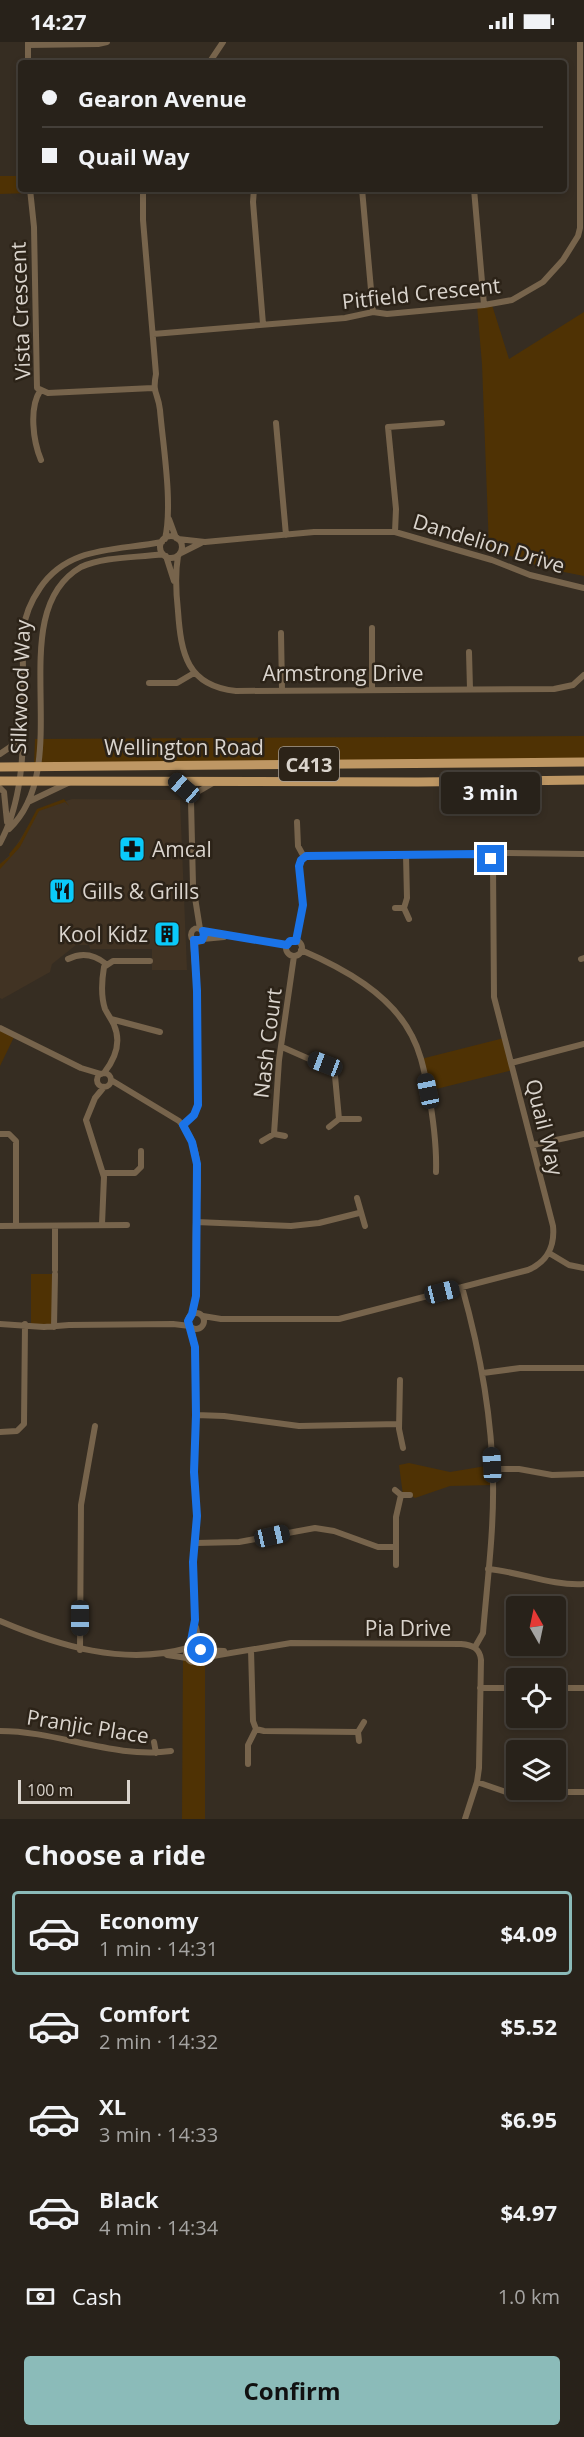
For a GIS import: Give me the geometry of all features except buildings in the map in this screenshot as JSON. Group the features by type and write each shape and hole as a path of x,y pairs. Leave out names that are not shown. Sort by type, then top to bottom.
{"main road":[{"name":"Wellington Road","path":"0,767 584,762"},
{"name":"Wellington Road","path":"0,781 584,780"}],"street":[{"path":"28,60 28,44 107,42"},
{"path":"210,60 223,42"},
{"name":"Pitfield Crescent","path":"153,334 345,318 373,312 387,314 484,305 512,300 543,282 558,268 581,233 580,42"},
{"name":"Vista Crescent","path":"30,192 34,227 35,382 40,391 55,393 153,388"},
{"path":"142,192 156,374 153,388 159,409 168,516 181,545 176,584 180,641 185,658 194,673 177,683 166,685 149,683"},
{"path":"254,192 263,324"},
{"path":"362,192 373,312"},
{"path":"474,192 484,305"},
{"path":"40,391 34,399 35,446 40,460"},
{"path":"276,423 286,535"},
{"path":"395,532 396,509 388,427 442,423"},
{"path":"168,516 160,548 176,584"},
{"name":"Dandelion Drive","path":"177,539 204,542 314,532 395,532 492,560 530,575 584,588"},
{"path":"163,540 177,539"},
{"name":"Silkwood Way","path":"6,831 21,781 22,659 24,622 30,604 47,579 69,561 101,550 163,540"},
{"name":"Dandelion Drive","path":"178,555 204,542"},
{"path":"164,555 172,558 178,555"},
{"name":"Silkwood Way","path":"43,603 59,582 74,571 96,562 164,555"},
{"path":"69,561 74,571"},
{"path":"372,628 372,690"},
{"path":"282,633 282,690"},
{"name":"Silkwood Way","path":"28,802 34,766 34,642"},
{"path":"469,652 470,689"},
{"path":"22,659 34,660"},
{"name":"Armstrong Drive","path":"194,673 210,685 224,689 282,690 563,688 573,685 584,675"},
{"path":"22,716 34,716"},
{"path":"0,754 22,739"},
{"path":"174,780 184,788 191,801"},
{"path":"0,843 6,831 20,819 28,802 73,781"},
{"path":"183,1125 194,1115 198,1105 195,955 199,930 194,885 191,801 194,794 202,788 218,781"},
{"path":"0,788 4,792 6,802 6,831"},
{"path":"297,822 298,846 304,857"},
{"path":"296,941 303,905 299,866 304,857 314,855 479,854 491,859 506,853 584,854"},
{"path":"406,855 407,898 404,908 409,919"},
{"name":"Quail Way","path":"491,859 493,866 494,998 553,1226 554,1237 549,1253"},
{"path":"395,908 404,908"},
{"path":"230,936 199,940 191,935 199,930 287,945"},
{"path":"287,945 290,941 296,941 300,944 301,950"},
{"path":"287,945 288,952 294,956 301,950"},
{"path":"301,950 363,984 395,1012 408,1028 421,1059 431,1105 436,1172"},
{"path":"68,959 80,955 94,956 106,964"},
{"name":"Nash Court","path":"274,1134 294,956"},
{"path":"102,1224 103,1173 86,1126 87,1114 112,1062 117,1046 116,1029 103,1000 103,969 106,964 113,961 150,962"},
{"path":"111,1019 160,1032"},
{"path":"0,1028 169,1113 183,1125 192,1142 197,1164 196,1296 190,1321 195,1347 196,1415 194,1472 197,1505 193,1562 195,1620 201,1658"},
{"path":"511,1063 584,1044"},
{"path":"282,1047 332,1069 335,1076 339,1119"},
{"path":"329,1126 339,1119 359,1119"},
{"path":"0,1134 9,1134 16,1141 16,1226"},
{"path":"262,1141 274,1134 285,1136"},
{"path":"533,1145 584,1134"},
{"path":"103,1173 132,1174 138,1172 141,1167 141,1151"},
{"path":"357,1198 359,1213 365,1226"},
{"path":"196,1222 291,1226 328,1221 359,1213"},
{"path":"0,1226 127,1225"},
{"path":"54,1327 55,1226"},
{"path":"0,1324 54,1327 173,1324 190,1321 202,1315 221,1319 334,1320 528,1270 538,1265 549,1253 569,1265 584,1268"},
{"path":"462,1287 483,1373 493,1468 492,1521 483,1633 475,1647"},
{"path":"195,1347 202,1325 202,1315 196,1296"},
{"path":"190,1321 202,1325 221,1319"},
{"path":"0,1432 17,1431 24,1424 25,1324"},
{"path":"483,1373 520,1368 584,1368"},
{"path":"400,1380 399,1424 403,1448"},
{"path":"196,1415 224,1416 299,1426 399,1424"},
{"path":"80,1650 81,1505 95,1426"},
{"path":"493,1468 519,1469 552,1475 584,1474"},
{"path":"396,1564 398,1493 410,1495"},
{"path":"196,1543 239,1542 315,1528 334,1531 378,1547 395,1547"},
{"path":"488,1569 514,1572 558,1584 584,1584"},
{"path":"0,1621 80,1650 151,1653 187,1658 195,1620"},
{"name":"Pia Drive","path":"187,1658 194,1662 201,1658 274,1645 300,1643 461,1644 475,1647 480,1656 479,1768 465,1819"},
{"path":"151,1653 189,1647"},
{"name":"Pia Drive","path":"189,1647 237,1652"},
{"path":"248,1764 248,1745 256,1729 253,1721 250,1650"},
{"path":"480,1688 506,1688"},
{"path":"566,1688 584,1688"},
{"path":"359,1741 358,1732 364,1722"},
{"path":"256,1729 358,1732"},
{"name":"Pranjic Place","path":"0,1731 27,1731 139,1754 171,1751"},
{"path":"154,1742 156,1753"},
{"path":"477,1782 506,1792 584,1792"}],"shaded area":[{"path":"0,176 18,176 18,192 30,192 30,193 0,194"},
{"path":"492,305 509,359 584,312 584,576 544,568 489,548 482,364 477,306"},
{"path":"584,736 584,762 34,766 35,739"},
{"path":"64,799 69,806 65,802 39,811 20,847 0,869 0,864 10,856 9,854 20,841 37,809"},
{"path":"72,799 180,800 187,970 152,970 152,949 90,949 89,945 76,945 52,964 50,972 2,999 0,998 0,864 11,854 38,810"},
{"path":"0,1028 15,1035 0,1066"},
{"path":"504,1038 513,1070 428,1091 421,1059"},
{"path":"31,1274 55,1274 54,1327 31,1326"},
{"path":"409,1463 450,1472 492,1465 493,1485 450,1486 415,1498 403,1495 399,1465"},
{"path":"183,1657 194,1662 205,1657 205,1819 182,1819"}],"place":[{"name":"Amcal","path":"132,849"},
{"name":"Gills & Grills","path":"62,891"},
{"name":"Kool Kidz","path":"167,934"}],"route":[{"path":"201,1650 190,1646 195,1620 193,1562 197,1505 194,1472 195,1347 188,1321 196,1296 198,1173 195,1149 183,1125 194,1115 198,1105 194,940 201,941 204,938 203,931 287,945 292,940 296,941 303,905 299,866 301,860 306,856 479,854 491,859"}]}
